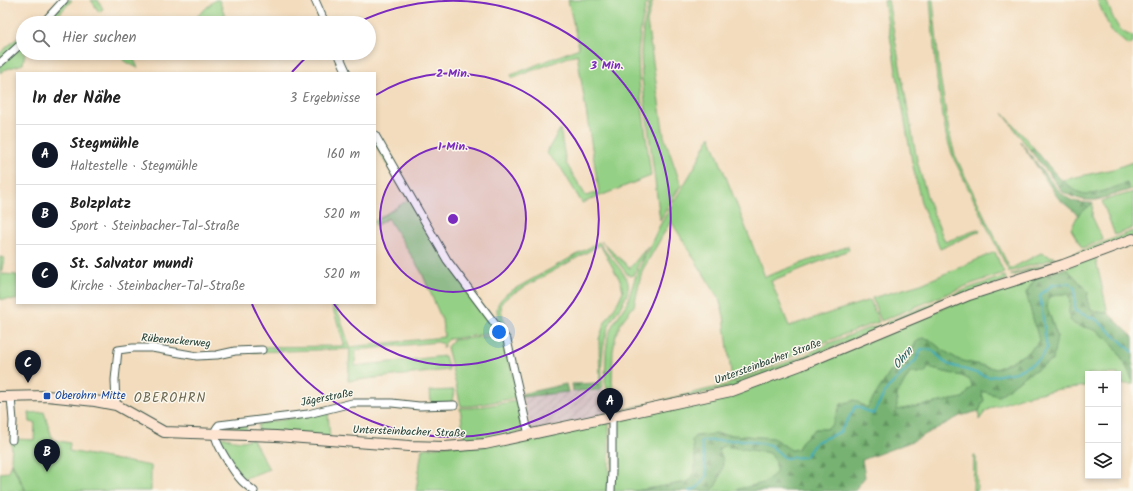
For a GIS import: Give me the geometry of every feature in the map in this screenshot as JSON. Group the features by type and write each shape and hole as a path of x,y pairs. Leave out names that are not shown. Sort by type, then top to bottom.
{"main road":[{"name":"Untersteinbacher Straße","path":"0,397 47,396 95,400 116,405 164,432 276,436 333,441 444,447 485,444 731,391 969,295 1063,266 1133,239"}],"street":[{"path":"49,16 64,0"},
{"path":"315,0 322,16"},
{"path":"0,63 16,48"},
{"path":"341,60 347,72"},
{"path":"376,137 447,260 507,340 529,435"},
{"name":"Rübenackerweg","path":"116,405 115,380 118,350 152,348 197,356 217,356 235,351 262,350"},
{"path":"11,397 13,421 12,440"},
{"name":"Jägerstraße","path":"214,433 216,427 219,425 308,414 352,403 392,403 419,406 454,405"},
{"path":"611,491 612,416"},
{"path":"253,421 253,435"},
{"path":"214,433 216,441 233,470 241,480 254,491"}],"shaded area":[{"path":"603,387 609,415 532,432 522,397 573,391 600,390"}],"green space":[{"path":"67,0 72,0 57,16 52,16"},
{"path":"91,0 98,0 103,9 99,12"},
{"path":"215,0 219,0 225,16 198,16"},
{"path":"568,0 647,0 641,27 638,52 639,81 651,176 582,203 561,168 546,153 560,129 566,163 586,196 599,192 577,54 512,78 511,75 579,48"},
{"path":"650,0 653,0 647,22 664,136 681,185 660,220 642,79 641,52 643,29"},
{"path":"888,0 917,160 928,200 945,242 979,229 980,231 940,249 921,203 912,162 884,1"},
{"path":"930,0 933,0 940,76 949,132 955,155 1010,269 1041,253 1056,258 1009,272 953,157 946,135 937,80"},
{"path":"1097,0 1106,0 1118,27 1127,34 1133,36 1133,43 1128,45 1111,31"},
{"path":"16,39 16,45 0,60 0,53"},
{"path":"16,51 16,60 24,60 23,64 4,70 0,73 0,66"},
{"path":"134,60 138,68 124,61"},
{"path":"1003,113 1034,148 1030,150"},
{"path":"710,136 765,277 848,246 849,250 771,281 789,326 870,300 879,322 841,335 732,381 724,316 719,299 671,221 642,271 634,306 622,321 616,335 613,351 612,382 617,408 613,407 605,382 608,337 613,324 627,303 636,275 660,225 694,168"},
{"path":"376,140 409,198 408,200 376,146"},
{"path":"1020,141 1044,174 1065,196 1076,202 1093,203 1078,215 1058,198"},
{"path":"1034,148 1050,168 1064,182 1078,192 1090,194 1127,183 1129,190 1097,200 1084,200 1073,197 1063,192 1030,150"},
{"path":"1133,162 1133,189 1129,190 1127,183 1100,192 1084,194 1075,190 1062,180 1113,169"},
{"path":"1133,192 1133,228 1115,235 1102,201"},
{"path":"408,200 412,203 497,329 496,333 449,339 443,348 443,344 438,342 356,350 355,366 445,356 449,370 348,381 350,349 253,352 254,347 345,346 331,304 335,304 350,347 444,337 442,320 422,273 388,218 376,225 376,220"},
{"path":"1093,203 1092,216 1103,240 1082,248 1071,229 1078,215"},
{"path":"1133,231 1133,236 1092,252 1011,276 1012,274 1058,260"},
{"path":"601,241 630,268 648,246 633,275 631,276 628,275"},
{"path":"599,242 628,282 627,294 611,321 605,340 602,356 603,387 600,390 599,339 605,322 623,291 621,282 600,245 510,295 502,302 501,309 506,331 499,326 497,311 500,300 509,292"},
{"path":"995,252 1004,273 971,284 881,321 872,298 921,284"},
{"path":"1095,256 1108,313 1097,312 1091,309 1087,301 1088,291 1066,268"},
{"path":"0,257 4,258 1,274 16,275 16,300 0,299"},
{"path":"1066,268 1088,291 1087,301 1091,309 1097,312 1108,313 1133,337 1133,381 1118,352 1108,340 1094,330 1076,325 1071,321 1069,318 1070,301 1068,294 1060,294 1049,297 1047,307 1057,336 1053,360 1025,376 999,396 981,391 984,400 979,411 960,416 913,441 862,460 865,477 854,491 736,491 738,489 763,483 776,473 776,462 770,453 724,446 718,449 723,460 723,465 720,477 711,491 635,491 688,482 692,477 695,467 692,440 695,436 717,434 773,438 791,450 798,449 802,441 815,429 826,429 832,425 841,404 855,400 867,408 891,371 908,359 916,342 922,338 929,339 941,349 959,360 997,369 1014,360 1032,349 1039,340 1026,293 1036,277","holes":["928,368 962,376 970,380 972,387 963,398 897,410 897,394 910,373 925,373"]},
{"path":"1005,276 1006,280 886,326 887,322 972,287"},
{"path":"1036,277 1026,293 1039,340 1032,349 1014,360 996,369 959,360 941,349 929,339 916,342 908,359 891,371 867,408 841,404 832,425 826,429 815,429 802,441 798,449 792,451 773,438 717,434 692,440 695,467 692,477 688,482 636,491 611,491 615,424 619,419 695,402 970,298"},
{"path":"1060,294 1068,294 1070,301 1069,315 1071,321 1079,326 1094,330 1108,340 1118,352 1126,366 1133,384 1121,384 1121,371 1085,371 1085,386 1060,389 1025,396 991,408 985,412 979,420 979,411 984,400 981,391 999,396 1025,376 1057,336 1047,307 1049,297"},
{"path":"879,326 881,328 733,387 617,411 726,385 801,357 832,342 866,329"},
{"path":"500,335 503,337 517,392 516,398 471,406 461,406 447,347 453,340"},
{"path":"928,368 962,376 970,380 972,387 963,398 896,410 897,394 910,373 925,373"},
{"path":"599,383 600,390 573,391 572,384"},
{"path":"566,384 568,392 522,397 521,394"},
{"path":"454,390 452,402 431,403 430,391"},
{"path":"517,401 519,402 525,431 465,443 460,408 471,408"},
{"path":"44,412 53,440 70,443 69,451 151,466 151,491 26,491 11,460 12,440 34,440 35,423 30,422 29,413"},
{"path":"328,412 330,438 258,431 258,425 262,423"},
{"path":"609,422 609,491 416,491 422,449"},
{"path":"246,425 247,430 222,430 223,428"},
{"path":"223,437 241,441 252,438 269,469 243,479 221,444 220,439"},
{"path":"724,446 770,453 776,462 777,473 763,484 738,489 736,491 711,491 713,489 718,449"},
{"path":"974,455 976,458 977,491 973,491"},
{"path":"11,462 25,491 0,491 0,473 8,472"}],"waterway":[{"name":"Ohrn","path":"689,491 697,488 707,476 701,441 744,440 770,445 785,458 805,457 816,442 840,432 856,406 873,414 887,389 916,360 921,349 932,350 947,364 989,377 1016,372 1039,360 1047,349 1040,295 1052,285 1070,283 1075,288 1075,311 1097,320 1133,352"}],"place":[{"name":"St. Salvator mundi","path":"28,383"},
{"name":"Oberohrn Mitte","path":"47,396"},
{"name":"Stegmühle","path":"610,421"},
{"name":"Bolzplatz","path":"47,472"}],"district":[{"name":"OBEROHRN","path":"170,398"}]}
